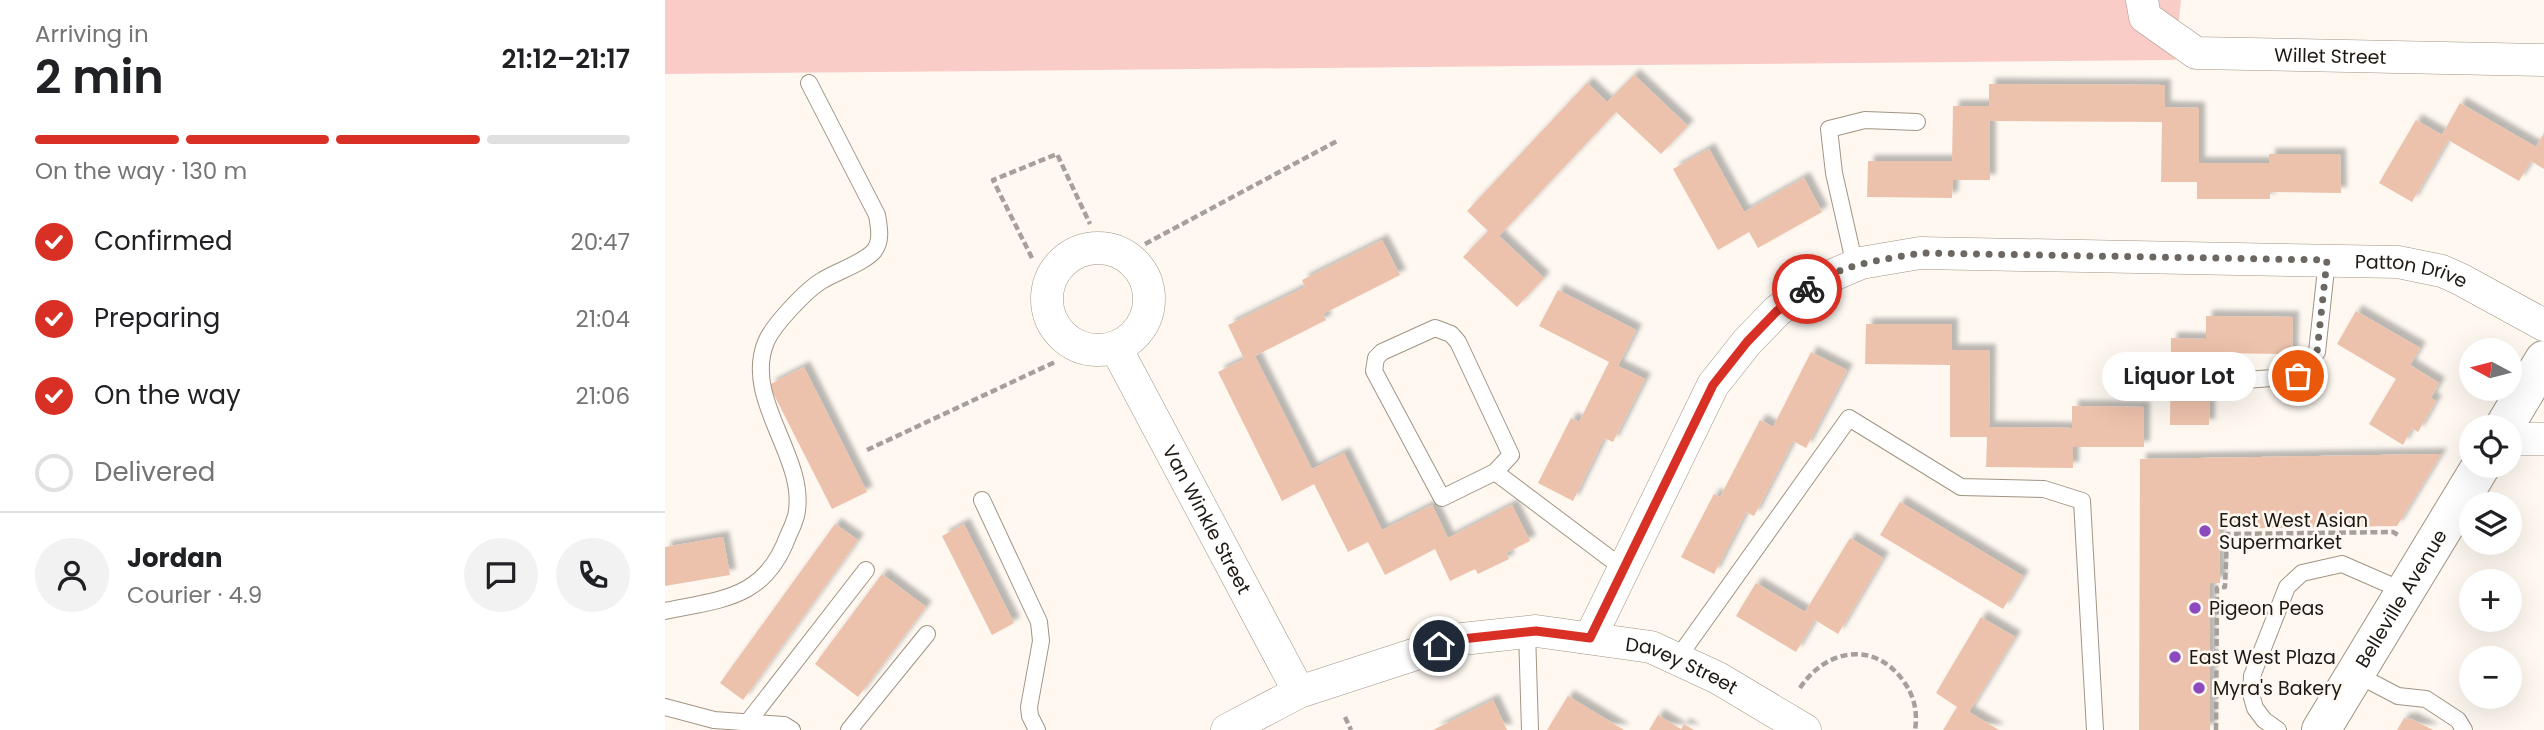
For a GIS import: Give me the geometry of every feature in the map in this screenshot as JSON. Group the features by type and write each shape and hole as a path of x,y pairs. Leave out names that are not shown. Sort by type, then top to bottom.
{"main road":[{"path":"2511,415 2544,360"},
{"name":"Belleville Avenue","path":"2321,730 2474,478"}],"street":[{"name":"Willet Street","path":"2142,0 2145,17 2196,53 2544,60"},
{"name":"Patton Drive","path":"1590,638 1713,385 1747,342 1777,311 1814,283 1855,266 1920,253 2397,262 2442,271 2544,325"},
{"name":"Van Winkle Street","path":"1116,348 1299,692"},
{"path":"2522,439 2544,439"},
{"name":"Davey Street","path":"1227,730 1299,692 1462,639 1536,631 1651,647 1718,678 1805,730"}],"lane":[{"path":"665,611 739,595 762,579 781,555 796,514 795,482 761,387 761,366 766,343 777,323 819,282 874,251 880,238 877,215 809,83"},
{"path":"1855,266 1834,173 1829,129 1865,120 1917,121"},
{"path":"2220,382 2298,376 2317,352 2327,260"},
{"path":"1440,328 1451,334 1458,342 1511,455 1495,472 1442,498 1377,379 1374,371 1376,358 1428,329 1440,328"},
{"path":"1677,659 1849,418 1961,487 2044,489 2082,501 2095,730"},
{"path":"1495,472 1624,569"},
{"path":"982,500 1039,622 1041,641 1029,707 1037,730"},
{"path":"2278,730 2264,720 2255,708 2252,676 2287,587 2302,573 2341,564 2404,591"},
{"path":"748,722 866,570"},
{"path":"1527,632 1530,730"},
{"path":"849,730 927,634"},
{"path":"2354,673 2398,696 2426,699 2458,720 2464,730"},
{"path":"665,706 714,720 784,725 792,730"}],"path":[{"path":"1145,244 1337,141"},
{"path":"1032,258 993,180 1057,154 1090,224"},
{"path":"867,450 1055,362"},
{"path":"1800,688 1814,670 1843,655 1864,654 1882,659 1892,666 1910,691 1916,706 1915,730"},
{"path":"1345,717 1351,730"}],"shaded area":[{"path":"665,0 2181,0 2175,60 665,74"}],"building":[{"path":"1634,75 1688,126 1661,154 1616,112 1499,236 1544,278 1517,307 1463,257 1488,231 1467,211 1587,83 1607,102"},
{"path":"1989,84 2165,85 2165,107 2199,108 2199,163 2269,163 2269,154 2340,154 2341,193 2270,192 2270,199 2197,199 2197,182 2161,182 2162,122 1990,121 1990,180 1953,180 1952,198 1867,197 1868,161 1952,161 1953,106 1989,106"},
{"path":"2460,103 2536,147 2544,133 2544,169 2531,161 2519,181 2448,140 2412,202 2379,183 2416,120 2442,135"},
{"path":"1709,149 1744,212 1804,178 1822,212 1758,248 1749,232 1718,250 1673,169"},
{"path":"1382,240 1400,275 1323,314 1326,320 1255,356 1312,469 1344,453 1382,530 1432,505 1448,538 1512,505 1530,541 1506,553 1509,559 1478,574 1475,569 1450,581 1435,549 1385,575 1368,542 1348,552 1314,484 1282,501 1218,372 1244,359 1228,325 1305,287 1302,280"},
{"path":"1558,290 1636,330 1618,366 1645,379 1613,442 1604,438 1573,501 1538,483 1571,418 1579,422 1609,362 1539,326"},
{"path":"2356,311 2420,348 2410,365 2439,383 2431,398 2436,401 2418,432 2412,428 2403,445 2369,424 2396,379 2337,344"},
{"path":"2206,316 2293,317 2292,354 2210,353 2209,425 2170,425 2171,338 2206,339"},
{"path":"1866,324 1952,324 1952,350 1990,350 1989,427 2072,428 2072,406 2144,407 2144,447 2073,447 2073,468 1986,467 1987,437 1950,437 1950,365 1865,364"},
{"path":"1811,352 1847,370 1806,448 1793,441 1754,516 1746,512 1714,574 1681,557 1714,494 1720,497 1760,420 1773,427"},
{"path":"804,367 867,492 832,509 769,385"},
{"name":"East West Plaza","path":"2441,454 2397,526 2219,529 2220,583 2210,583 2210,730 2139,730 2140,459"},
{"path":"1900,502 2023,576 2003,609 1880,535"},
{"path":"835,524 858,540 743,700 720,683"},
{"path":"964,524 1014,623 992,635 942,536"},
{"path":"723,537 730,575 665,586 665,547"},
{"path":"1850,538 1883,558 1838,634 1815,620 1796,652 1736,616 1756,583 1805,612"},
{"path":"882,574 926,607 858,697 815,664"},
{"path":"1981,617 2015,637 1969,712 1999,730 1943,730 1957,707 1936,693"},
{"path":"1568,696 1624,730 1547,730"},
{"path":"1493,700 1507,730 1433,730"},
{"path":"1658,715 1681,729 1684,724 1694,730 1649,730"},
{"path":"2404,718 2410,718 2433,730 2397,730"}],"way so far":[{"path":"1807,289 1814,283 1861,263 1920,253 2327,260 2317,352 2298,376"}],"place":[{"name":"Liquor Lot","path":"2298,376"},
{"name":"East West Asian Supermarket","path":"2205,531"},
{"name":"Pigeon Peas","path":"2195,608"},
{"name":"East West Plaza","path":"2175,657"},
{"name":"Myra's Bakery","path":"2199,688"}],"route":[{"path":"1439,646 1462,639 1536,631 1590,638 1713,385 1747,342 1777,311 1807,289"}]}
